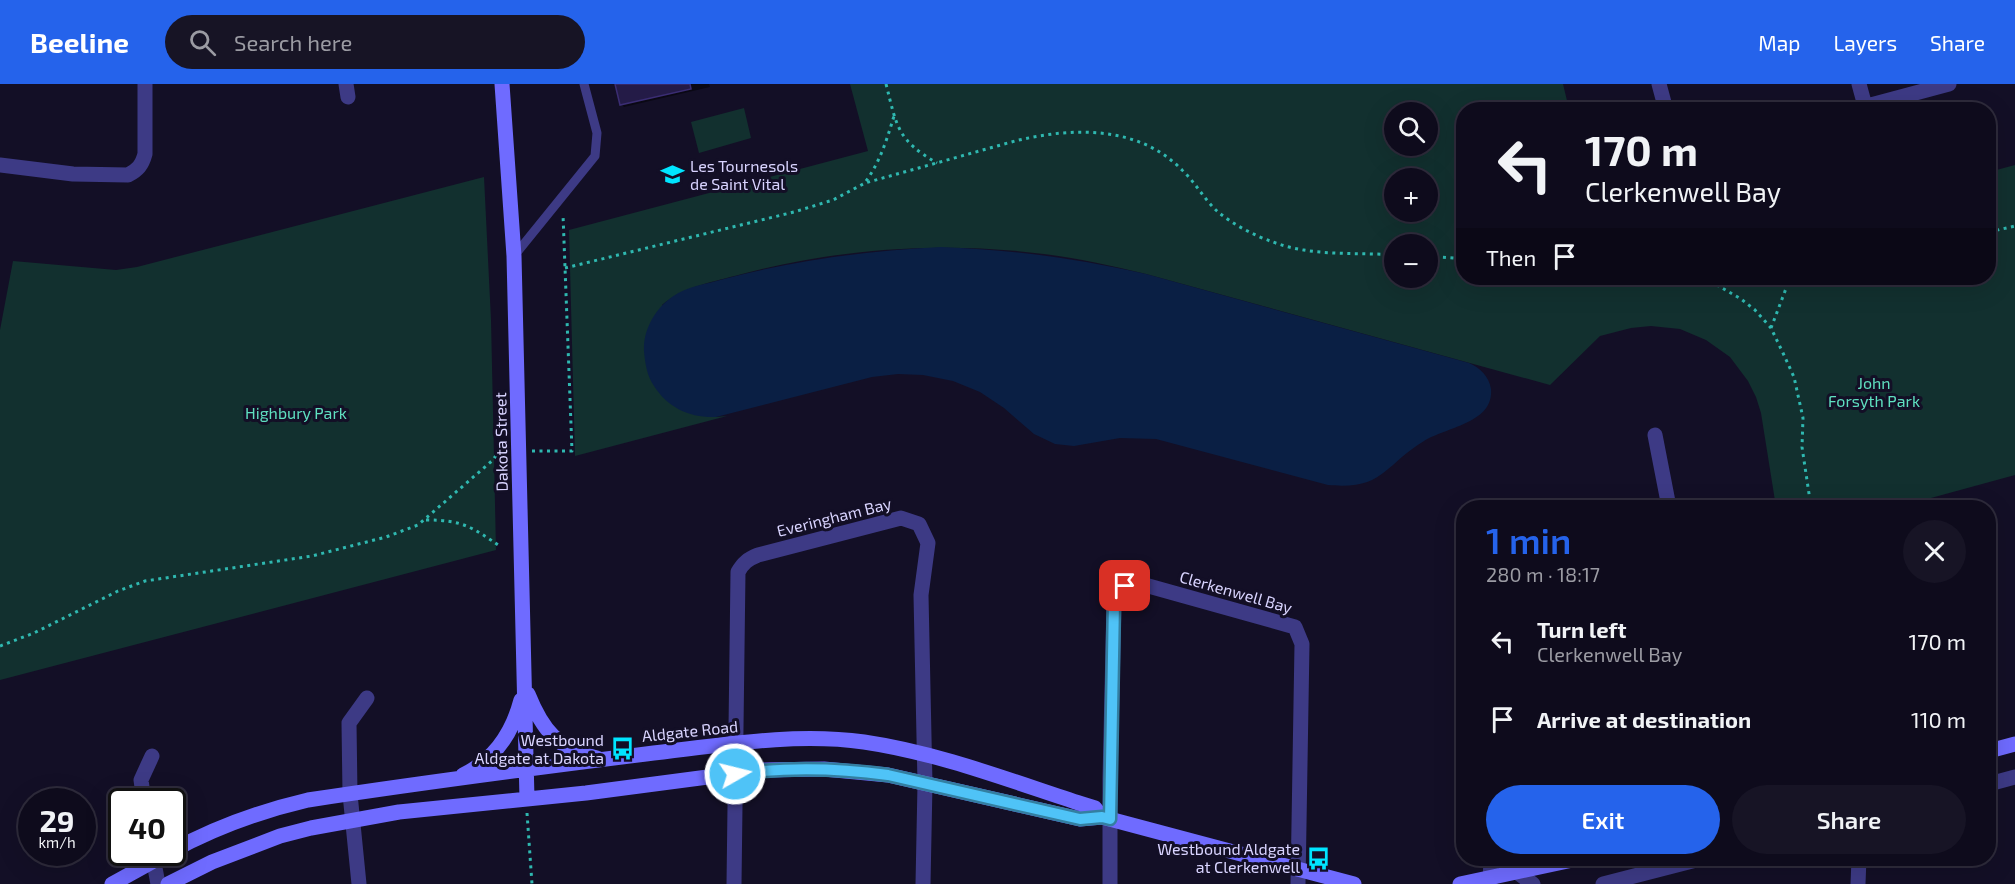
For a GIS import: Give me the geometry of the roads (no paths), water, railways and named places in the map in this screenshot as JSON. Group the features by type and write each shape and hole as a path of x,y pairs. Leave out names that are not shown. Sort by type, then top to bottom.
{"street":[{"path":"0,165 73,174 128,175 136,171 142,164 145,154 145,84"},
{"name":"Dakota Street","path":"502,84 514,256 527,799"},
{"path":"1659,84 1664,102"},
{"path":"1858,102 1859,84"},
{"path":"1881,102 1949,84"},
{"path":"1655,435 1668,500"},
{"name":"Everingham Bay","path":"736,751 736,580 742,564 758,555 901,518 919,524 928,543 921,595 925,769"},
{"name":"Clerkenwell Bay","path":"1106,818 1114,602 1119,589 1133,584 1145,585 1286,623 1295,627 1302,644 1298,877"},
{"path":"525,686 536,713 554,738 568,749 582,755 606,759"},
{"path":"453,780 488,760 501,745 511,727 525,686"},
{"path":"359,884 352,807 349,723 367,698"},
{"name":"Aldgate Road","path":"112,884 157,871 212,862 280,836 311,828 352,807 453,780 606,759 736,751 804,739 836,740 893,747 925,769 1080,819 1106,818 1298,877 1354,884"},
{"path":"1996,749 2015,744"},
{"path":"734,884 736,751"},
{"path":"142,788 141,780 152,756"},
{"name":"Aldgate Road","path":"186,844 216,829 277,807 308,800 399,812 794,768 888,775 925,769 1088,806 1095,808 1106,818"},
{"path":"923,884 925,769"},
{"path":"1996,782 2015,777"},
{"path":"1106,818 1110,884"},
{"path":"1490,881 1491,866"},
{"path":"1460,884 1490,881 1548,866"},
{"path":"1603,884 1673,866"},
{"path":"1858,884 1859,866"},
{"path":"1518,873 1533,884"}],"lane":[{"path":"514,256 595,156 597,133 584,84"}],"water":[{"path":"941,247 1044,256 1146,274 1469,363 1486,376 1491,389 1490,400 1485,410 1477,417 1424,441 1372,480 1347,486 1328,485 1156,439 1120,438 1074,446 1055,444 1034,434 1004,408 980,392 953,381 923,375 898,374 872,377 716,417 697,416 673,406 660,394 650,378 644,351 648,328 660,308 684,290 751,272 805,262 858,254"}],"place":[{"name":"Les Tournesols de Saint Vital","path":"672,175"},
{"name":"Westbound Aldgate at Dakota","path":"622,749"},
{"name":"Westbound Aldgate at Clerkenwell","path":"1318,858"}],"park label":[{"name":"John Forsyth Park","path":"1874,392"},
{"name":"Highbury Park","path":"296,413"}]}
